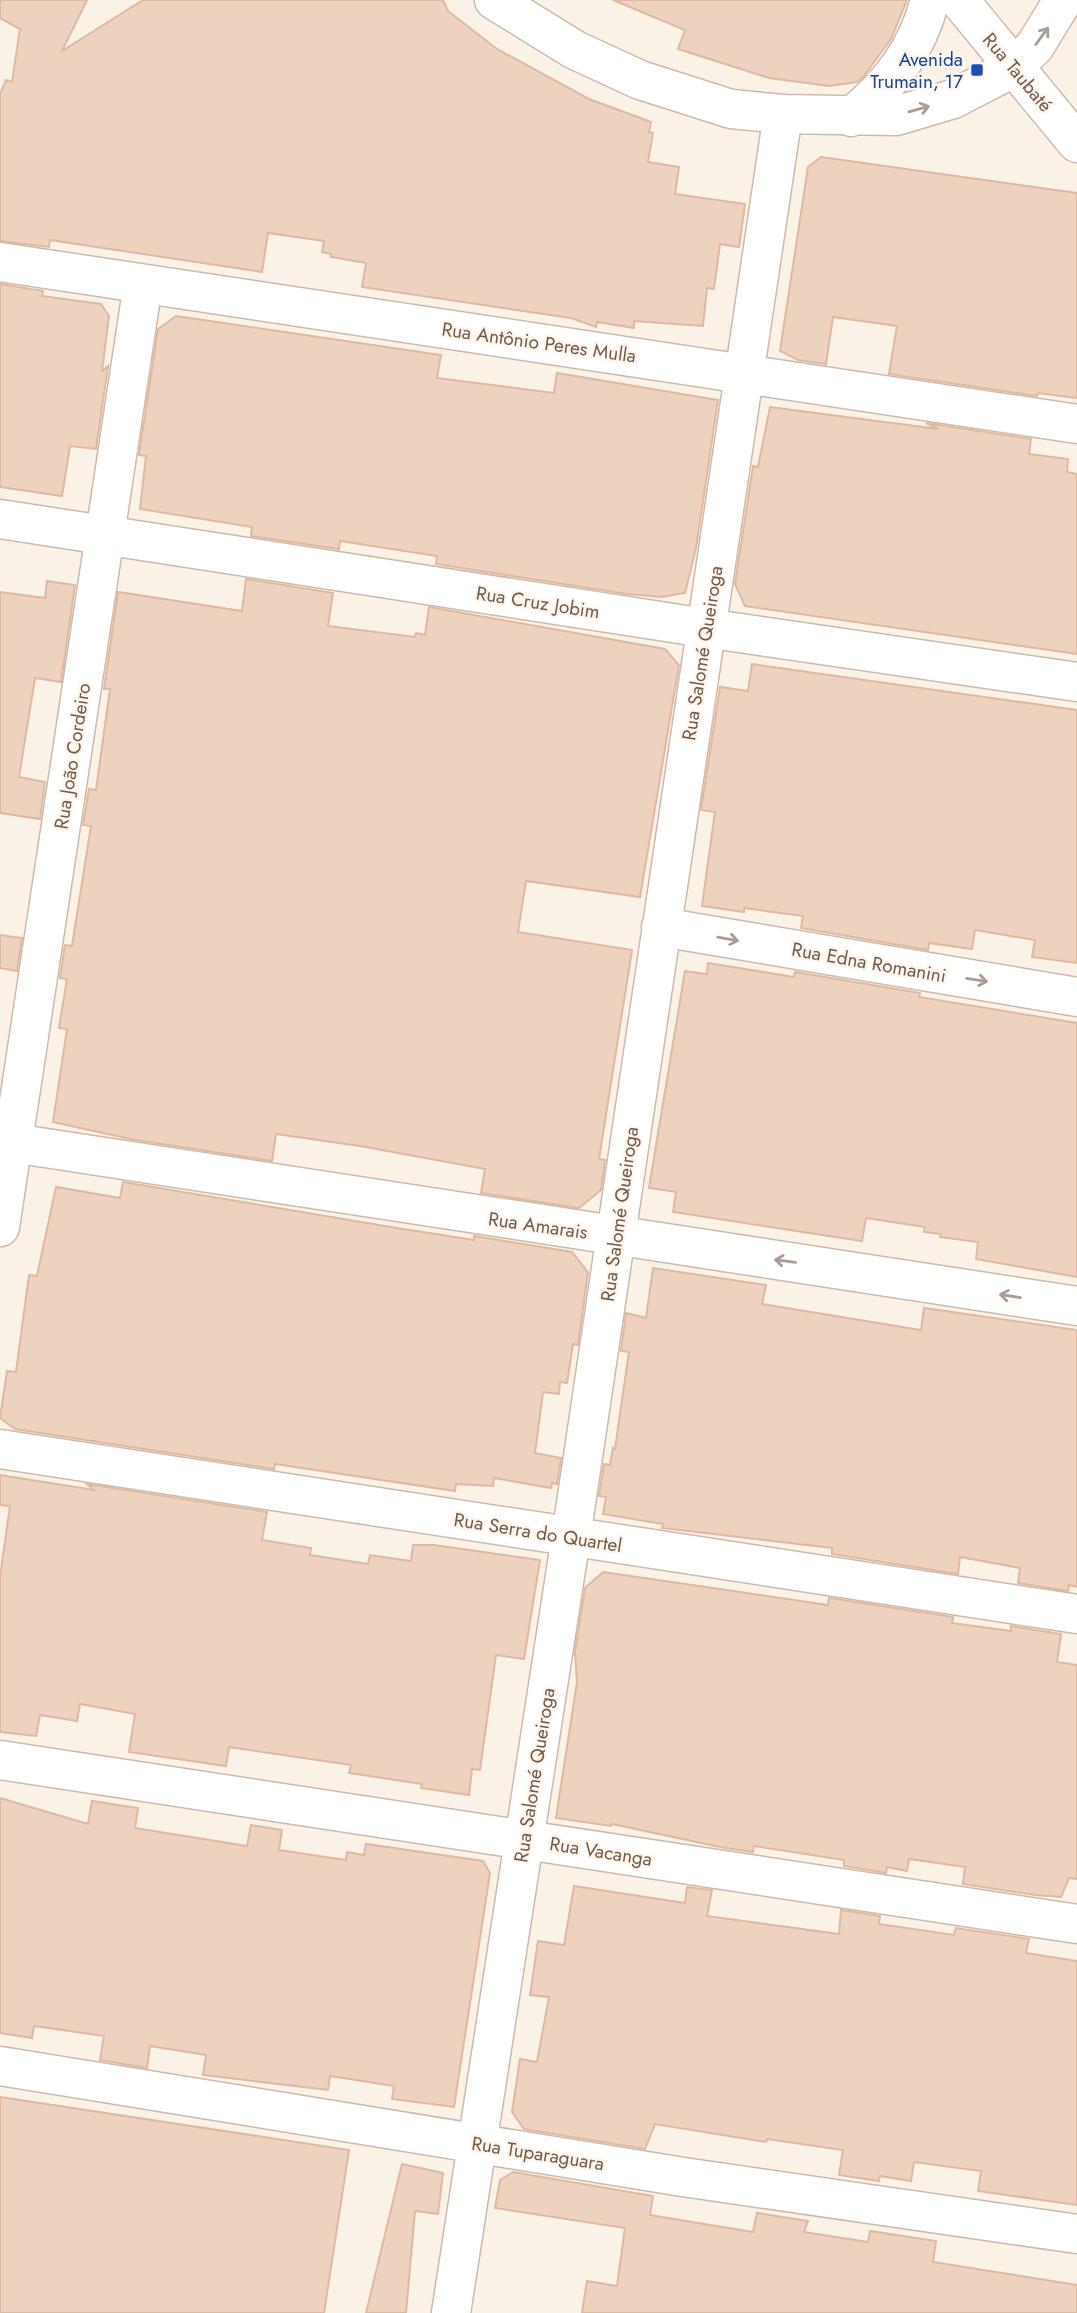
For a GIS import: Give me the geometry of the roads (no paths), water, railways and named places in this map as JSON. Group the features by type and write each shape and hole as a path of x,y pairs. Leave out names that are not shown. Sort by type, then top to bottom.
{"street":[{"path":"494,0 575,50 640,80 731,109 851,117 896,116 953,99 1013,68 1035,46 1063,0"},
{"path":"851,117 882,92 908,57 922,31 930,0"},
{"name":"Rua Taubaté","path":"959,0 1077,143"},
{"name":"Rua Salomé Queiroga","path":"451,2313 571,1537 783,114"},
{"name":"Rua Antônio Peres Mulla","path":"0,262 1077,424"},
{"name":"Rua João Cordeiro","path":"0,1227 7,1142 106,534 143,284"},
{"name":"Rua Cruz Jobim","path":"0,519 705,628 1077,681"},
{"name":"Rua Edna Romanini","path":"661,927 1077,997"},
{"name":"Rua Amarais","path":"7,1142 1077,1306"},
{"name":"Rua Serra do Quartel","path":"0,1449 1077,1614"},
{"name":"Rua Vacanga","path":"0,1760 1077,1924"},
{"name":"Rua Tuparaguara","path":"0,2066 682,2177 1077,2234"}],"place":[{"name":"Avenida Trumain, 17","path":"977,70"}]}
